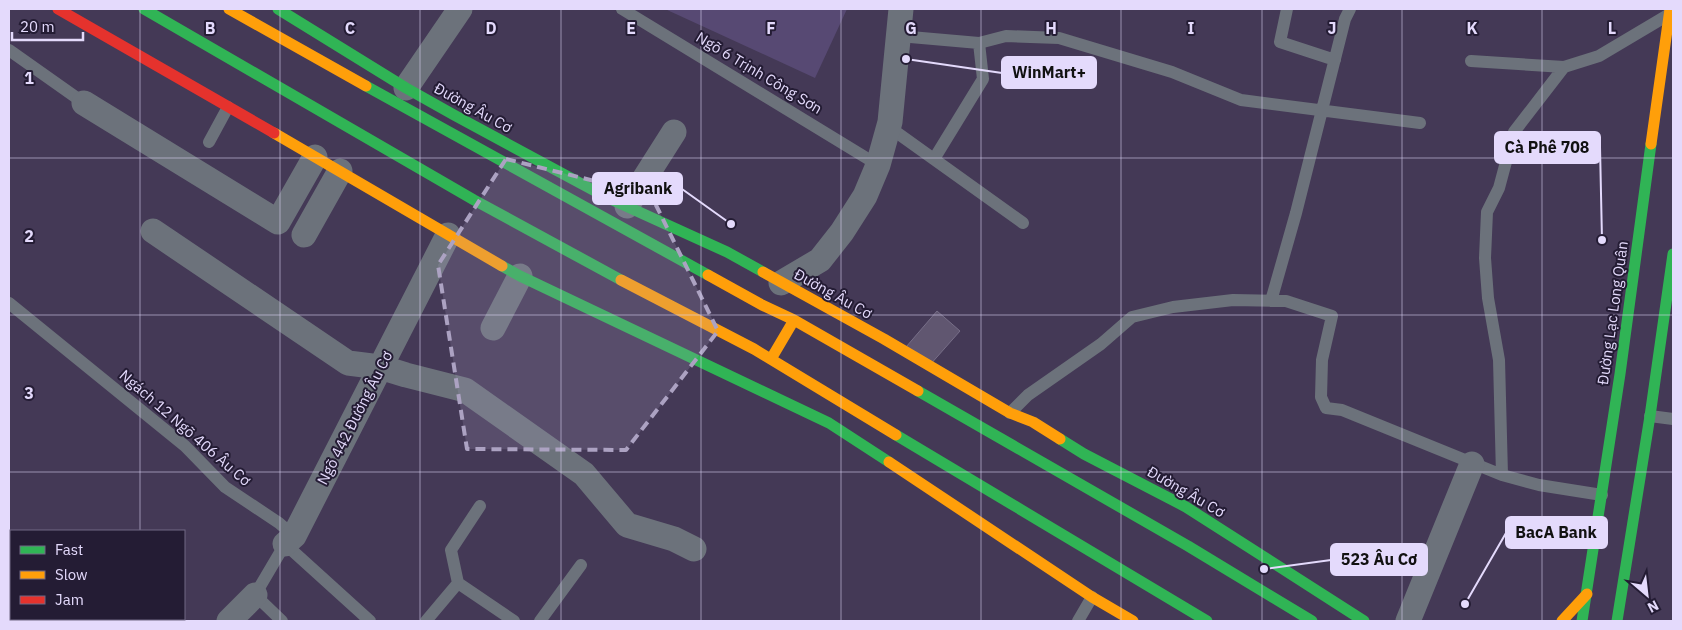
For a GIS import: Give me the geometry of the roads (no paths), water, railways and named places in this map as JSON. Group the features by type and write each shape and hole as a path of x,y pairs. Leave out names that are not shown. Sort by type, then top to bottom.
{"main road":[{"path":"58,9 520,276 829,423 1092,597 1133,621"},
{"path":"144,9 474,200 558,247 771,360 1208,621"},
{"path":"228,9 485,153 762,305 794,320 1188,546 1312,621"},
{"name":"Đường Âu Cơ","path":"278,9 406,88 581,183 727,252 892,344 1010,413 1033,422 1084,454 1186,507 1364,621"},
{"name":"Đường Lạc Long Quân","path":"1582,621 1602,495 1670,11"},
{"path":"1617,621 1650,416 1673,254"},
{"path":"771,360 794,320"},
{"path":"1562,621 1587,594"}],"street":[{"path":"406,88 460,9"},
{"path":"781,283 820,260 842,232 865,196 878,165 889,127 901,9"},
{"path":"84,103 278,222 315,157"},
{"path":"627,206 674,132"},
{"path":"304,235 340,171"},
{"path":"154,231 348,363 380,367 465,390 584,474 628,525 674,539 694,549"},
{"name":"Ngõ 442 Đường Âu Cơ","path":"290,540 359,412 448,235"},
{"path":"493,328 520,276"},
{"path":"1408,621 1472,464"},
{"name":"Ngõ 442 Đường Âu Cơ","path":"229,621 255,595"}],"lane":[{"name":"Ngõ 6 Trịnh Công Sơn","path":"622,9 878,165"},
{"path":"1287,9 1280,42 1335,60"},
{"path":"1271,301 1296,213 1345,19 1350,9"},
{"path":"1471,61 1564,66 1598,56 1670,11"},
{"path":"899,36 979,43 1006,36 1059,38 1172,72 1241,100 1322,112 1420,122"},
{"path":"934,159 983,79 979,43"},
{"path":"9,50 84,103"},
{"path":"1502,476 1499,360 1488,298 1485,258 1487,212 1499,188 1514,132 1564,66"},
{"path":"209,142 228,108"},
{"path":"889,127 1023,223"},
{"path":"1010,413 1028,395 1101,344 1132,317 1182,306 1233,300 1286,301 1332,316 1322,360 1321,397 1326,408 1342,410 1502,476 1539,485 1602,495"},
{"name":"Ngách 12 Ngõ 406 Âu Cơ","path":"11,310 185,446 225,487 279,524 290,540 370,621"},
{"path":"1650,416 1673,419"},
{"path":"480,506 451,550 458,583 514,621"},
{"name":"Ngõ 442 Đường Âu Cơ","path":"255,595 290,540"},
{"path":"540,621 581,564"},
{"path":"426,621 458,583"},
{"path":"255,595 282,621"},
{"path":"1078,621 1092,597"}],"place":[{"name":"WinMart+","path":"906,59"},
{"name":"Agribank","path":"731,224"},
{"name":"Cà Phê 708","path":"1602,240"},
{"name":"523 Âu Cơ","path":"1264,569"},
{"name":"BacA Bank","path":"1465,604"}]}
